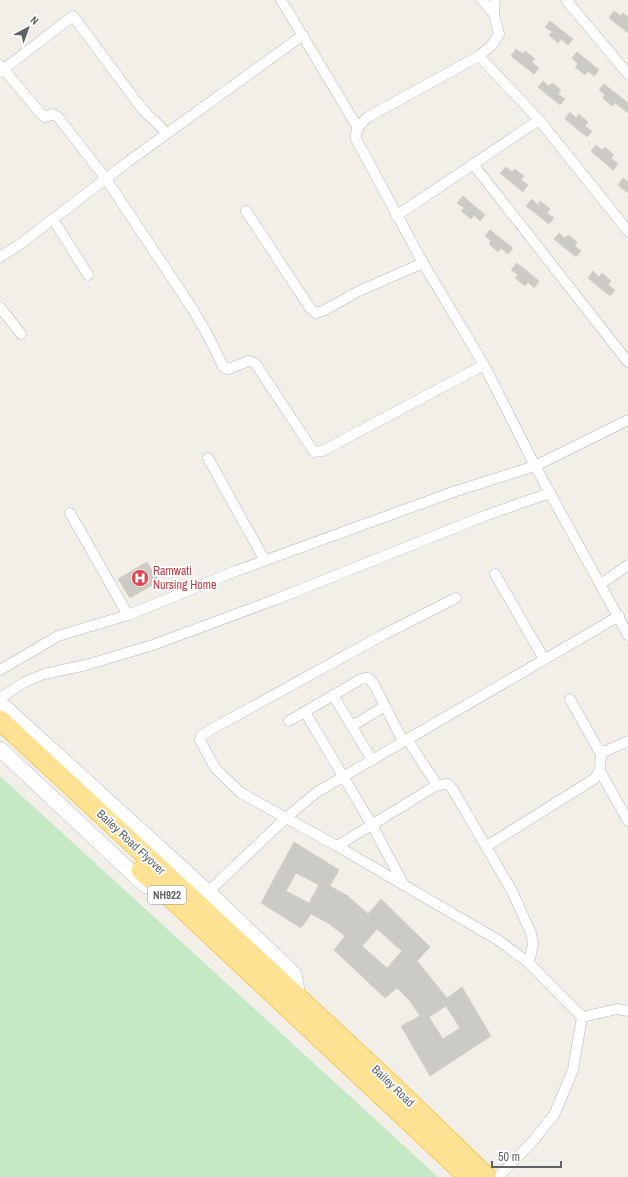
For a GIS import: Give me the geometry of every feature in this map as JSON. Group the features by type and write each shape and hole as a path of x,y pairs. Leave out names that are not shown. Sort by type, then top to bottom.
{"highway":[{"name":"Bailey Road Flyover","path":"0,720 72,796"},
{"name":"Bailey Road Flyover","path":"0,736 72,796 294,1004"},
{"name":"Bailey Road","path":"294,1004 468,1177"},
{"name":"Bailey Road","path":"294,1004 388,1081 487,1177"}],"main road":[{"path":"0,703 208,892 294,974 294,1004 278,1008 0,748"}],"street":[{"path":"281,0 358,128"},
{"path":"482,0 494,14"},
{"path":"495,0 493,5 499,34 497,39 479,56 368,117 358,128 355,135 396,216 484,365 535,466 619,616 628,635"},
{"path":"566,0 628,74"},
{"path":"167,133 142,109 73,16 1,69 42,115 46,116 53,114 58,117 106,179 192,308 212,343 223,367 228,369 249,361 254,363 314,452 322,451 484,365"},
{"path":"0,257 54,219 167,133 303,35"},
{"path":"479,56 539,120 628,231"},
{"path":"396,216 539,120"},
{"path":"473,164 628,362"},
{"path":"246,212 310,308 316,313 323,311 357,292 423,263"},
{"path":"54,219 88,275"},
{"path":"0,307 21,334"},
{"path":"0,670 58,636 128,615 236,571 456,492 535,466 628,420"},
{"path":"208,458 265,561"},
{"path":"0,698 23,683 44,674 86,665 153,645 277,599 487,515 550,492"},
{"path":"70,513 128,615"},
{"path":"601,584 628,565"},
{"path":"495,574 544,659"},
{"path":"456,598 383,635 201,736 200,740 215,768 241,793 287,817 498,940 529,963 582,1017"},
{"path":"208,892 287,817 318,792 619,616"},
{"path":"290,721 361,679 368,678 373,683 405,740 437,785"},
{"path":"333,695 372,760"},
{"path":"570,699 595,747 600,752 600,771 628,821"},
{"path":"352,726 385,706"},
{"path":"305,712 344,776 404,885"},
{"path":"600,752 628,741"},
{"path":"487,846 594,778 600,771"},
{"path":"337,846 437,785 448,784 487,846 512,890 531,933 533,944 529,963"},
{"path":"582,1017 617,1010 628,1011"},
{"path":"498,1177 532,1142 554,1115 573,1070 582,1017"}],"green space":[{"path":"0,776 401,1143 438,1177 0,1177"}],"building":[{"path":"614,11 621,16 623,13 628,17 628,33 609,18"},
{"path":"550,21 573,39 568,45 561,39 558,43 549,35 552,32 545,27"},
{"path":"516,49 523,54 525,51 535,59 532,62 539,68 534,74 511,56"},
{"path":"577,52 599,70 594,76 588,71 585,75 575,67 578,64 572,58"},
{"path":"543,81 549,86 552,83 561,90 558,94 565,99 560,105 538,87"},
{"path":"604,84 628,103 628,113 615,103 612,106 603,98 605,95 599,90"},
{"path":"570,112 576,118 579,114 588,122 585,126 592,131 587,137 565,119"},
{"path":"596,145 602,150 605,147 614,155 611,158 618,164 613,170 591,151"},
{"path":"506,167 512,172 515,169 524,176 521,180 528,185 523,192 500,173"},
{"path":"623,178 628,182 628,193 618,185"},
{"path":"463,196 485,215 480,221 474,215 471,219 461,211 464,208 457,203"},
{"path":"532,199 538,205 540,201 550,209 547,213 554,218 549,224 526,206"},
{"path":"490,230 513,248 508,254 501,248 498,252 489,244 491,241 485,236"},
{"path":"559,233 565,238 568,235 577,242 575,246 581,251 576,257 554,239"},
{"path":"517,263 539,281 534,288 528,282 525,286 515,278 518,275 511,270"},
{"path":"593,271 599,277 602,273 611,281 608,285 615,290 610,296 588,278"},
{"path":"147,562 159,581 130,598 118,579"},
{"path":"294,842 339,870 330,886 348,896 368,914 381,899 430,947 417,961 447,998 462,987 491,1036 430,1076 401,1026 420,1016 410,1001 397,988 385,998 334,950 345,936 328,923 311,914 301,928 261,903","holes":["296,873 319,885 309,903 286,891","377,929 402,951 387,968 362,946","446,1006 460,1028 443,1039 429,1017"]}],"place":[{"name":"Ramwati Nursing Home","path":"140,578"}]}
